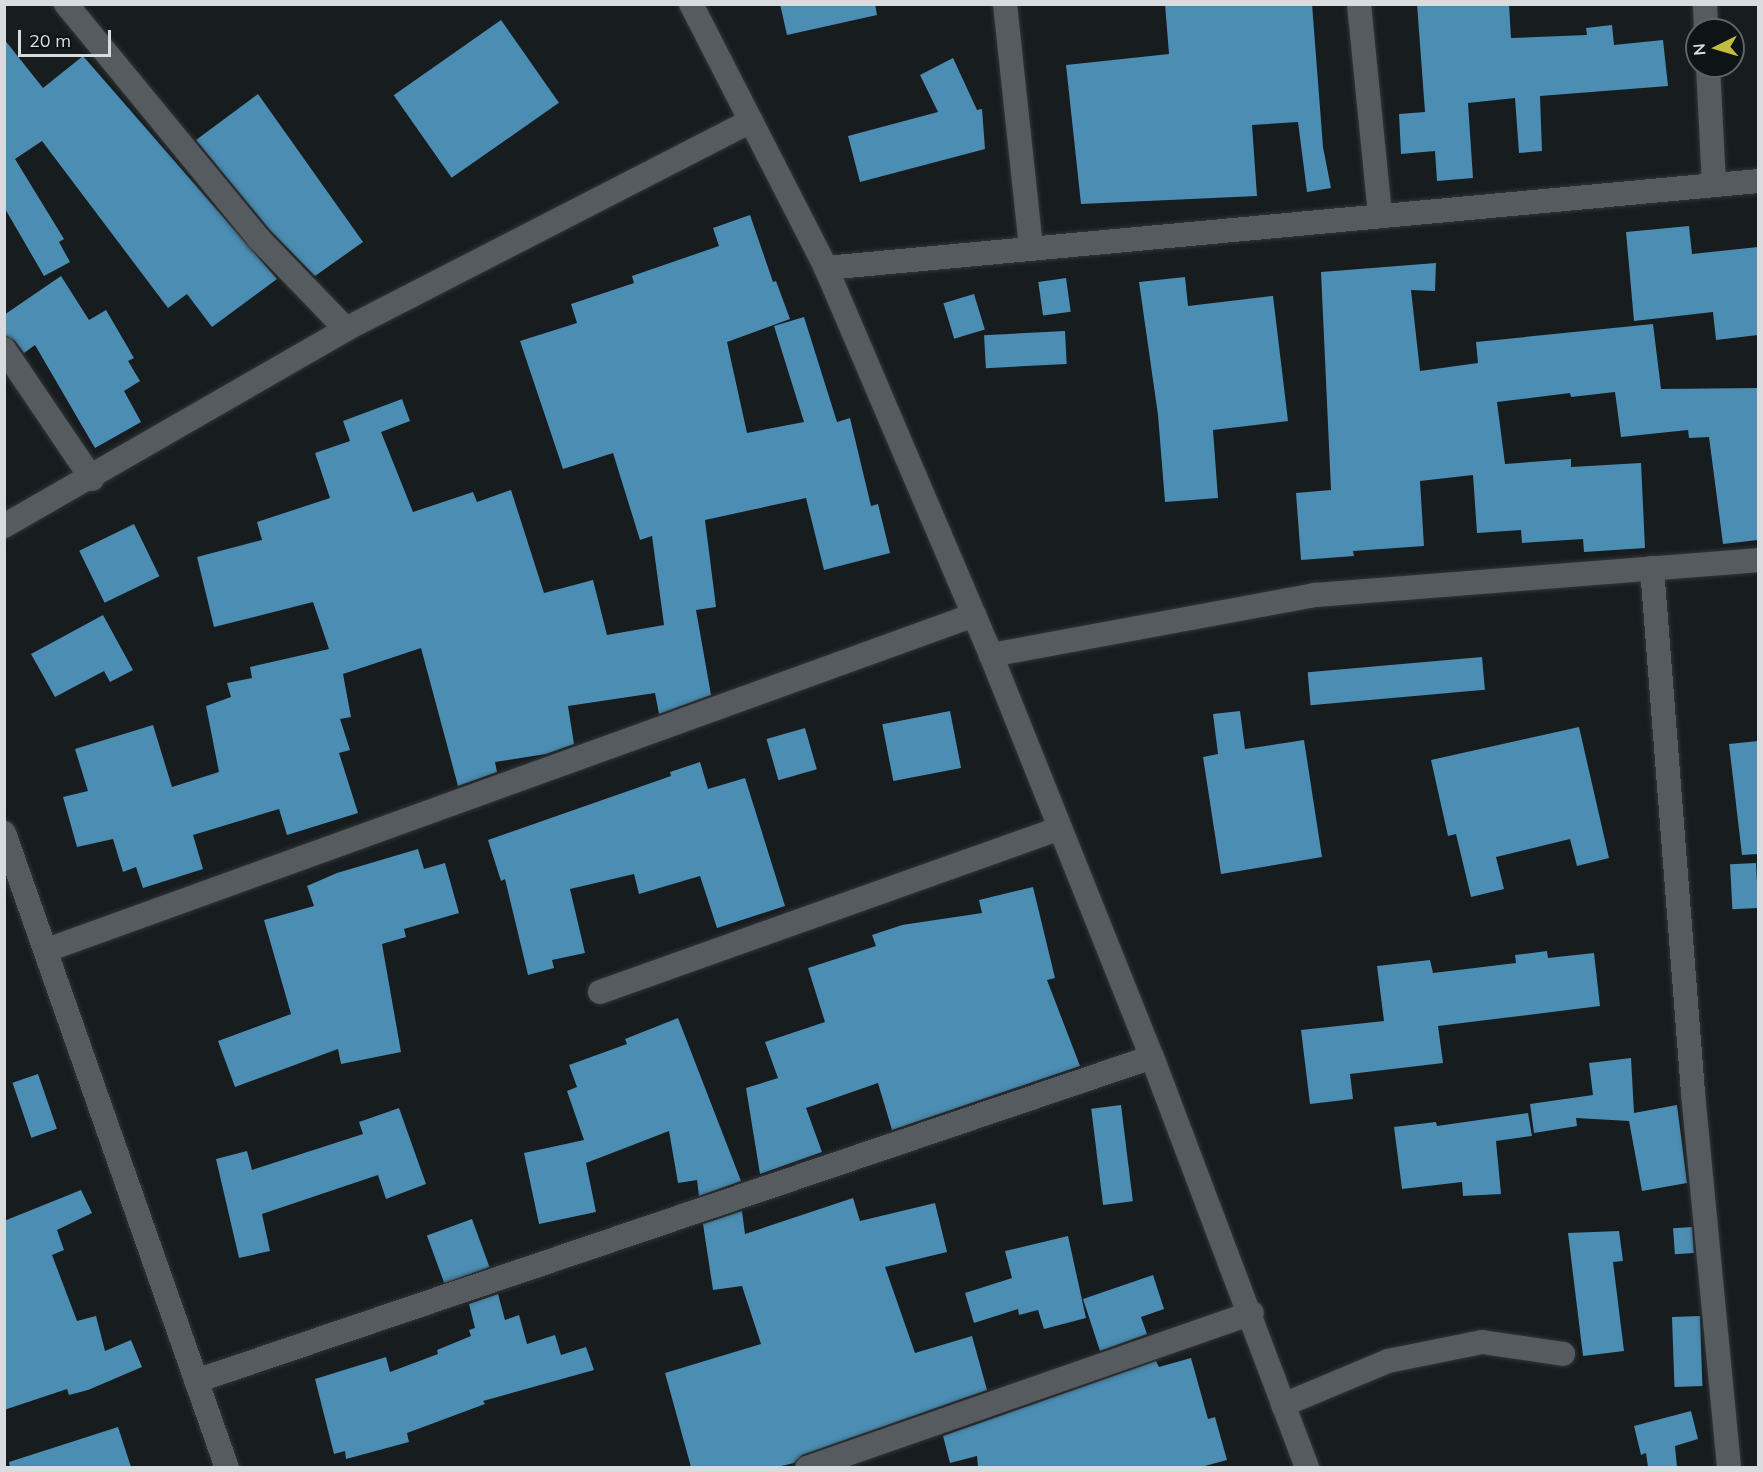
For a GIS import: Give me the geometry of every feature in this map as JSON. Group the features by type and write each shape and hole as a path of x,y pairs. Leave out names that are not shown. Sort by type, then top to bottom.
{"street":[{"path":"66,4 259,239 346,328"},
{"path":"691,4 826,268 991,655 1152,1057 1251,1313 1307,1467"},
{"path":"1005,4 1031,248"},
{"path":"1359,4 1380,216"},
{"path":"1709,78 1714,185"},
{"path":"4,526 92,479 346,328 751,121"},
{"path":"826,268 1758,181"},
{"path":"4,349 92,479"},
{"path":"991,655 1315,595 1758,560"},
{"path":"1652,568 1692,1082 1729,1467"},
{"path":"47,950 974,615"},
{"path":"600,993 1060,828"},
{"path":"4,833 227,1467"},
{"path":"196,1381 1152,1057"},
{"path":"807,1467 1251,1313"},
{"path":"1283,1406 1388,1361 1482,1342 1563,1354"}],"building":[{"path":"780,4 875,4 877,15 787,35"},
{"path":"1165,4 1312,4 1323,147 1331,188 1307,192 1298,122 1252,125 1257,196 1081,204 1066,65 1169,54"},
{"path":"1417,4 1509,4 1511,38 1587,35 1586,28 1612,25 1614,45 1663,40 1668,86 1540,96 1542,151 1519,153 1515,98 1468,103 1473,178 1437,181 1435,151 1401,154 1399,114 1425,112"},
{"path":"501,20 559,103 452,178 394,95"},
{"path":"4,39 43,88 83,56 277,279 212,327 187,294 168,308 42,141 15,159 64,239 59,242 70,262 44,276 4,207"},
{"path":"953,58 977,110 982,109 985,149 860,182 848,136 938,112 920,75"},
{"path":"258,94 363,242 315,276 270,230 196,140"},
{"path":"750,215 773,282 776,281 790,319 727,342 747,433 804,422 774,326 804,317 837,422 850,418 871,506 878,504 890,553 824,570 806,498 705,520 716,607 696,610 711,695 659,714 655,693 568,706 574,744 546,754 495,762 497,772 458,786 421,648 343,674 351,717 340,719 350,750 339,753 358,813 287,835 279,809 193,835 203,869 143,888 136,867 123,872 113,839 77,847 63,797 88,791 75,749 153,725 172,787 219,772 206,706 231,697 227,683 252,678 250,667 329,649 313,602 214,627 197,557 262,540 257,522 330,498 315,453 350,441 343,421 402,399 410,421 381,432 413,512 473,492 477,502 511,490 544,593 593,580 607,635 664,625 652,536 640,540 613,453 563,469 520,341 577,323 571,304 634,283 632,276 719,246 713,228"},
{"path":"1689,226 1692,254 1758,247 1758,335 1716,340 1713,312 1634,321 1626,232"},
{"path":"1436,263 1435,291 1411,290 1420,371 1478,363 1476,342 1653,324 1661,389 1758,388 1758,540 1723,544 1709,437 1689,438 1688,430 1621,437 1615,392 1571,397 1570,393 1497,402 1505,464 1571,459 1571,467 1641,463 1645,548 1584,552 1583,539 1522,543 1521,530 1477,533 1473,475 1420,481 1424,546 1353,551 1354,556 1301,560 1296,493 1331,490 1321,272"},
{"path":"61,276 89,320 106,310 134,358 128,361 140,381 124,391 141,422 95,448 35,345 24,353 15,341 4,335 4,315"},
{"path":"1185,277 1188,306 1273,296 1288,421 1213,430 1218,498 1165,502 1158,415 1139,282"},
{"path":"1066,278 1071,312 1043,316 1038,282"},
{"path":"974,294 985,329 954,339 943,303"},
{"path":"1065,331 1067,364 986,368 984,335"},
{"path":"134,524 159,576 105,603 79,551"},
{"path":"103,615 133,670 110,682 104,671 55,697 31,654"},
{"path":"1482,657 1485,690 1311,705 1308,672"},
{"path":"950,711 961,768 893,781 882,724"},
{"path":"1240,711 1245,749 1304,740 1322,857 1221,874 1203,757 1218,754 1213,714"},
{"path":"1579,727 1609,858 1577,866 1570,839 1496,857 1504,889 1471,897 1456,834 1448,836 1431,760"},
{"path":"805,728 817,769 778,780 767,739"},
{"path":"1758,741 1758,854 1742,855 1729,744"},
{"path":"700,762 708,789 745,778 785,906 717,928 700,876 639,894 634,874 570,889 585,953 552,960 554,968 528,975 505,879 501,881 488,840 671,776 670,772"},
{"path":"418,849 424,869 445,863 459,913 404,929 406,937 382,944 401,1052 341,1064 338,1049 235,1087 218,1041 291,1014 264,920 314,906 307,886 337,873"},
{"path":"1756,863 1758,908 1732,909 1730,864"},
{"path":"1033,887 1055,978 1047,980 1080,1066 892,1130 878,1083 806,1108 822,1152 760,1174 746,1088 778,1078 765,1042 825,1022 808,968 876,946 872,935 902,925 982,913 979,900"},
{"path":"1547,951 1548,958 1594,953 1600,1006 1438,1026 1443,1063 1350,1074 1353,1099 1310,1104 1301,1030 1384,1021 1377,966 1430,960 1433,973 1516,963 1515,955"},
{"path":"678,1018 741,1181 699,1196 697,1180 678,1183 669,1131 586,1163 596,1212 539,1224 524,1153 584,1140 567,1091 577,1087 569,1065 627,1044 625,1039"},
{"path":"1631,1058 1634,1113 1677,1105 1687,1183 1642,1191 1629,1121 1576,1118 1577,1126 1534,1133 1530,1104 1593,1095 1589,1063"},
{"path":"38,1074 57,1129 31,1138 12,1083"},
{"path":"1121,1105 1133,1201 1103,1205 1091,1109"},
{"path":"399,1108 426,1184 386,1199 378,1175 262,1214 270,1251 239,1258 216,1159 247,1151 252,1170 363,1134 359,1122"},
{"path":"1528,1113 1532,1136 1496,1141 1501,1194 1463,1196 1462,1182 1402,1189 1394,1127 1436,1122 1437,1126"},
{"path":"81,1190 92,1213 57,1230 64,1250 52,1255 77,1321 96,1316 105,1351 131,1340 142,1367 88,1390 69,1395 67,1389 4,1410 4,1221"},
{"path":"853,1198 860,1221 935,1203 947,1252 885,1267 915,1353 972,1336 987,1390 802,1455 794,1463 777,1467 691,1467 665,1373 761,1344 742,1286 713,1290 703,1224 742,1211 745,1234"},
{"path":"472,1219 489,1267 444,1283 427,1235"},
{"path":"1692,1227 1694,1253 1675,1254 1673,1228"},
{"path":"1619,1231 1623,1261 1613,1262 1624,1351 1583,1356 1568,1233"},
{"path":"1068,1236 1086,1318 1044,1329 1038,1310 1019,1315 1018,1309 974,1323 965,1293 1012,1278 1005,1251"},
{"path":"1153,1275 1164,1309 1141,1317 1147,1334 1100,1351 1083,1299"},
{"path":"498,1294 505,1320 519,1315 527,1344 555,1335 561,1355 586,1347 594,1370 483,1401 485,1404 407,1433 409,1442 346,1459 345,1451 334,1454 315,1379 386,1357 390,1372 438,1354 437,1350 471,1336 469,1330 475,1328 469,1304"},
{"path":"1700,1316 1702,1386 1674,1387 1672,1317"},
{"path":"1191,1358 1208,1419 1215,1417 1227,1460 1201,1467 978,1467 977,1456 950,1463 943,1436 1156,1361 1159,1367"},
{"path":"1691,1411 1698,1439 1675,1446 1677,1467 1648,1467 1646,1453 1641,1455 1634,1426"},
{"path":"118,1427 131,1467 10,1467 9,1462"}]}
